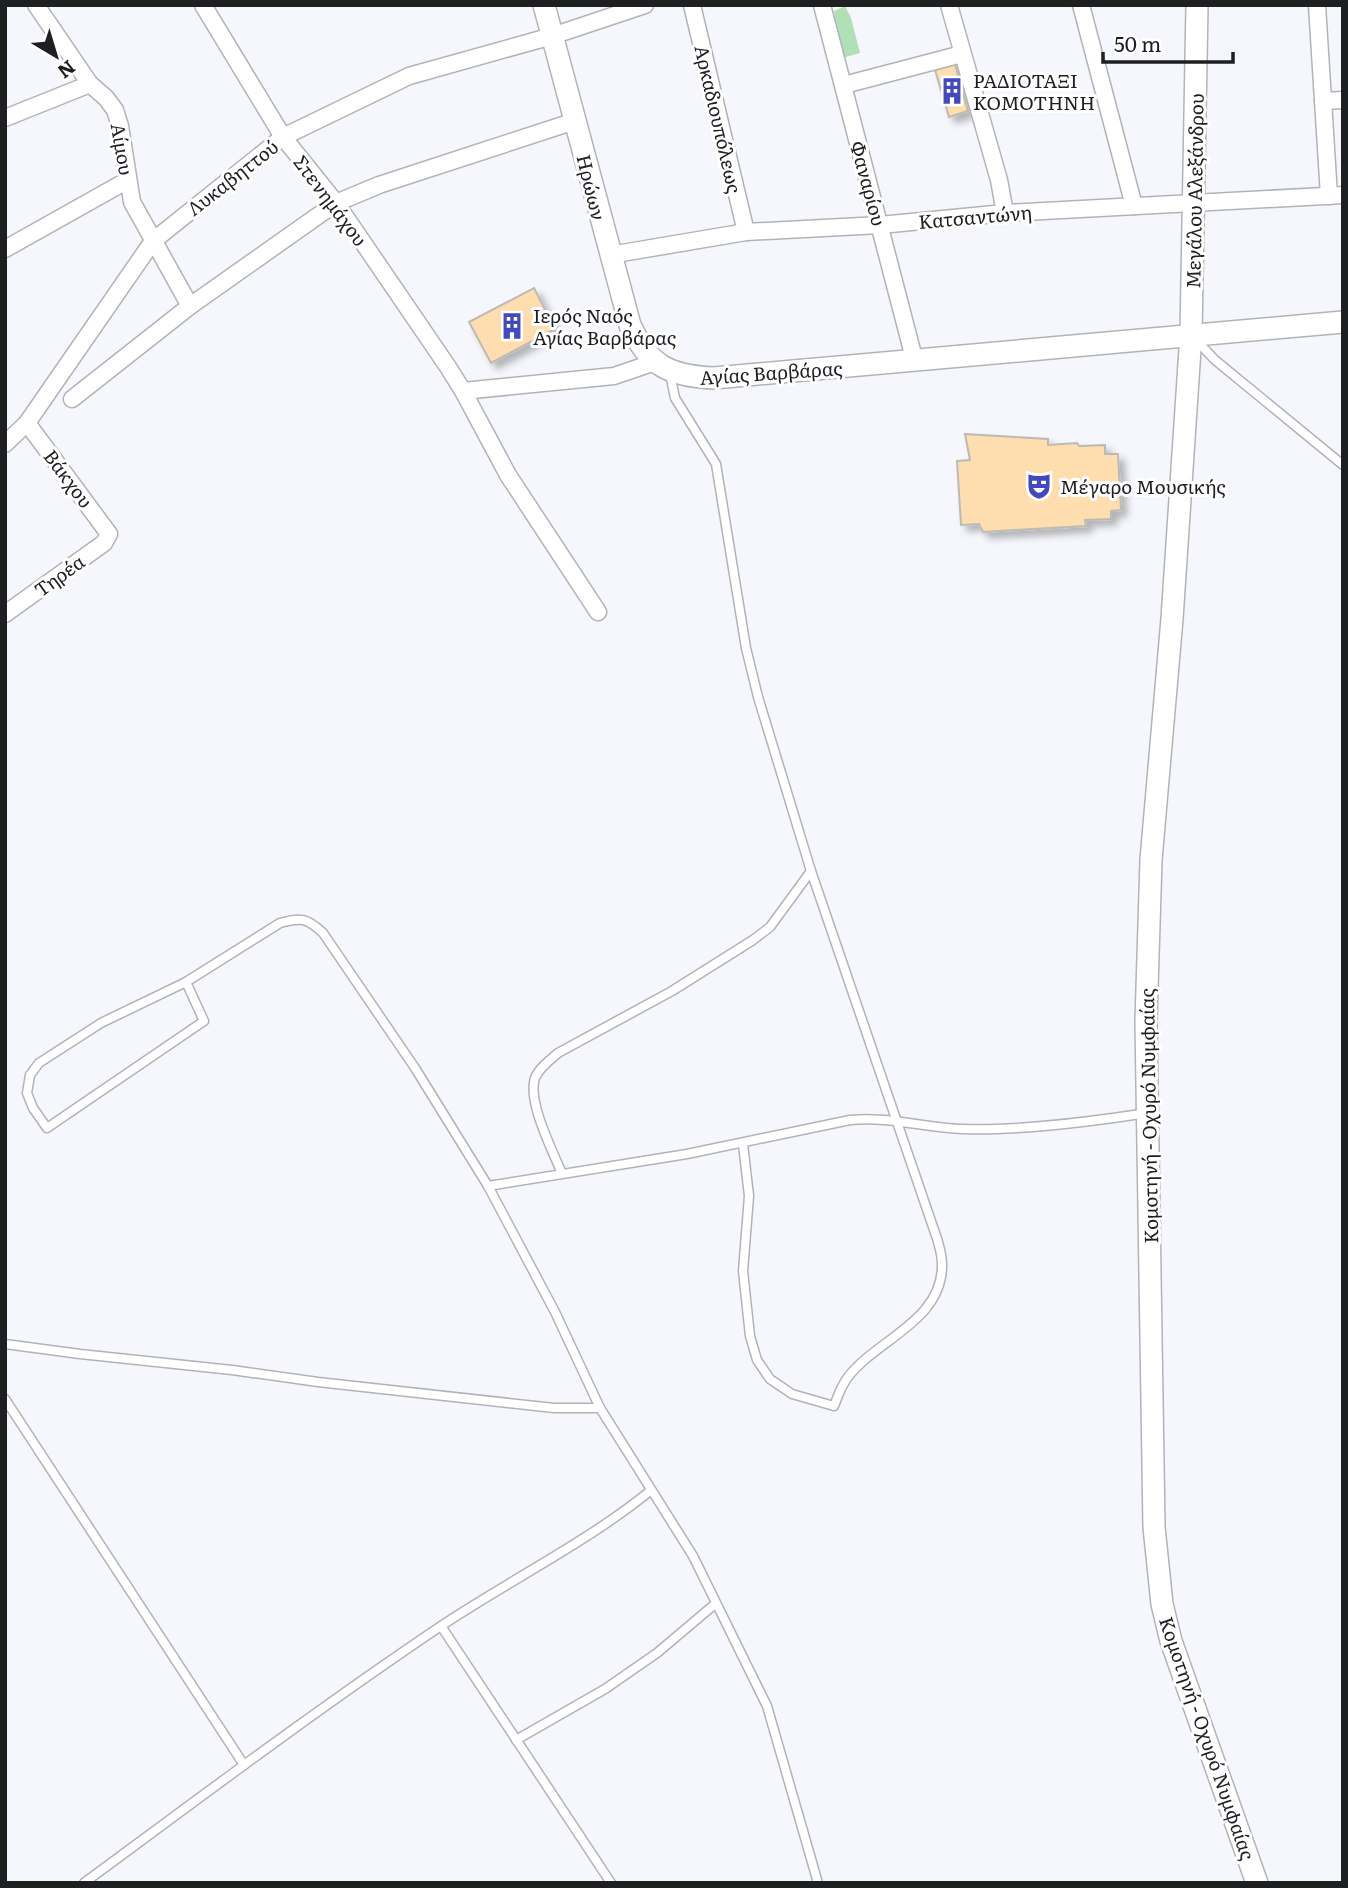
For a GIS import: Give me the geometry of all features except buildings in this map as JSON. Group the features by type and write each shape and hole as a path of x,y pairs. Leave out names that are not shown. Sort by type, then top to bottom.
{"main road":[{"name":"Ηρώων","path":"544,5 630,325 644,352 662,367"},
{"name":"Μεγάλου Αλεξάνδρου","path":"1191,334 1197,5"},
{"name":"Αγίας Βαρβάρας","path":"662,367 691,377 714,378 1343,322"},
{"name":"Κομοτηνή - Οχυρό Νυμφαίας","path":"1191,334 1172,619 1151,860 1147,946 1154,1527 1162,1604 1183,1678 1239,1826 1257,1883"}],"street":[{"name":"Αίμου","path":"36,5 90,84 106,97 115,110 120,125 132,202 190,306"},
{"name":"Στενημάχου","path":"203,5 283,137 336,203 463,391"},
{"name":"Λυκαβηττού","path":"5,444 27,423 153,241 283,137 409,76 552,36 645,5"},
{"name":"Αρκαδιουπόλεως","path":"692,5 746,232"},
{"name":"Φαναρίου","path":"822,5 915,362"},
{"path":"948,5 999,180 1005,213"},
{"path":"1081,5 1134,206"},
{"path":"1317,5 1323,101 1336,196"},
{"path":"844,85 962,54"},
{"path":"5,118 90,84"},
{"path":"1323,101 1343,100"},
{"path":"72,399 190,306 336,203 379,186 575,121"},
{"path":"5,249 128,180"},
{"name":"Κατσαντώνη","path":"610,255 746,232 880,225 1005,213 1336,196"},
{"name":"Αγίας Βαρβάρας","path":"463,391 614,376 662,367"},
{"path":"463,391 508,475 598,612"},
{"name":"Βάκχου","path":"27,423 109,534"},
{"name":"Τηρέα","path":"5,614 104,543 109,534"}],"lane":[{"path":"1191,334 1215,359 1343,465"},
{"path":"662,367 675,398 716,464 752,673 811,871 939,1245 942,1263 937,1289 921,1314 849,1375 834,1406 792,1394 770,1379 757,1360 750,1336 744,1281 749,1196 743,1144"},
{"path":"562,1174 534,1095 536,1078 545,1064 558,1053 672,991 753,940 770,927 787,907 811,871"},
{"path":"186,982 204,1021 47,1128 33,1108 27,1093 30,1075 39,1063 101,1023 186,982 280,923 295,919 311,921 323,933 415,1068 488,1186 555,1312 600,1408 693,1556 715,1604 752,1672 766,1706 818,1883"},
{"path":"488,1186 743,1144 850,1120 872,1118 897,1120 931,1128 989,1129 1147,1113"},
{"path":"5,1344 554,1408 600,1408"},
{"path":"5,1399 244,1765"},
{"path":"84,1883 244,1765 441,1626 502,1586 600,1529 650,1491"},
{"path":"516,1740 605,1689 657,1653 715,1604"},
{"path":"441,1626 611,1883"}],"green space":[{"path":"845,6 860,53 842,58 834,11"}],"place":[{"name":"ΡΑΔΙΟΤΑΞΙ ΚΟΜΟΤΗΝΗ","path":"952,91"},
{"name":"Ιερός Ναός Αγίας Βαρβάρας","path":"512,326"},
{"name":"Μέγαρο Μουσικής","path":"1039,486"}]}
